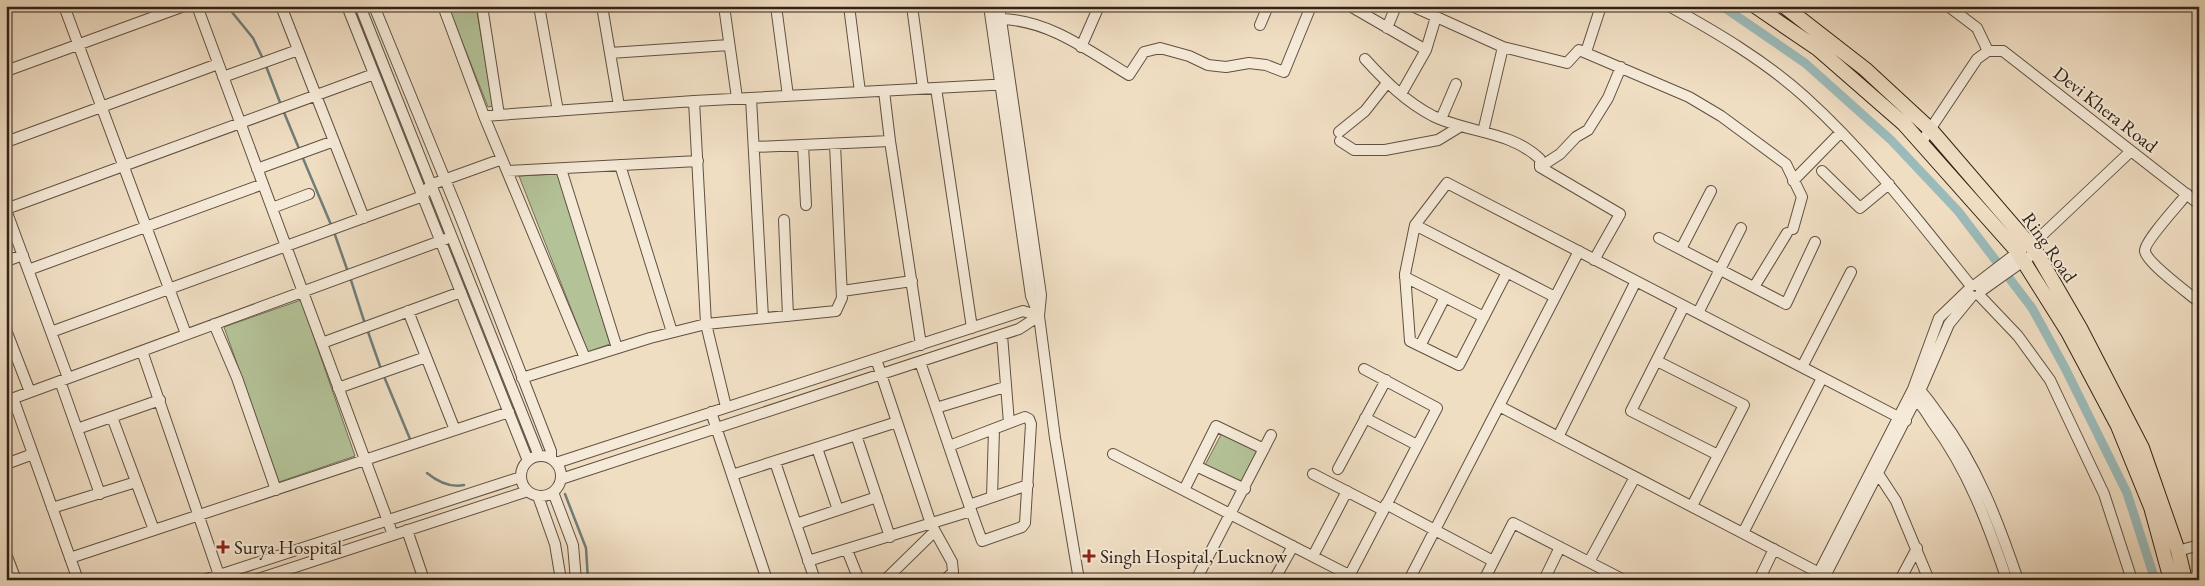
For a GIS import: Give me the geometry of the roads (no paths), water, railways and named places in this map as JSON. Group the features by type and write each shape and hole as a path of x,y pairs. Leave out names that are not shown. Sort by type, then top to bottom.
{"main road":[{"path":"1755,6 1818,49 1904,124 2023,253 2118,426 2151,507 2171,580"},
{"name":"Ring Road","path":"1784,6 1865,69 1931,130 2080,328 2142,448 2178,550 2185,580"}],"street":[{"path":"64,6 186,334"},
{"path":"6,71 184,6"},
{"path":"197,6 393,535"},
{"path":"281,6 364,218"},
{"path":"347,6 528,460"},
{"path":"360,6 539,456"},
{"path":"374,6 554,460 561,470 561,479 553,492 546,496 538,496 524,488 521,476 523,466 528,460 539,456 554,460 711,412 1023,311 1039,316"},
{"path":"443,6 484,116 585,358"},
{"path":"482,6 499,115"},
{"path":"539,6 558,111"},
{"path":"602,6 619,106"},
{"path":"724,6 737,98"},
{"path":"776,6 788,96"},
{"path":"849,6 860,92"},
{"path":"912,6 923,88"},
{"path":"989,6 1005,84"},
{"path":"999,6 1005,84 1031,296 1039,316 1055,438 1079,580"},
{"path":"1081,47 1099,6"},
{"path":"1260,25 1268,6"},
{"path":"1001,19 1023,20 1061,34 1129,75 1144,52 1160,48 1189,56 1208,65 1226,67 1249,63 1266,65 1284,72 1312,6"},
{"path":"1350,6 1426,50"},
{"path":"1387,28 1396,6"},
{"path":"1412,6 1503,47 1567,62 1579,50 1586,52 1689,97 1722,116 1786,164 1802,196 1790,231 1754,287"},
{"path":"1586,52 1601,6"},
{"path":"1669,6 1725,37 1804,96 1841,132 1889,184 1974,290 2018,336 2050,380 2104,494 2132,580"},
{"path":"1921,143 1977,59 1988,51 1977,28 1948,6"},
{"path":"1401,94 1426,50 1436,17"},
{"path":"610,52 729,45"},
{"path":"1484,132 1503,47"},
{"path":"223,77 298,50"},
{"name":"Devi Khera Road","path":"1988,51 2003,51 2199,204"},
{"path":"1365,59 1387,83 1401,94 1442,119 1528,147 1540,159 1540,167"},
{"path":"6,142 218,64"},
{"path":"1540,167 1560,154 1576,137 1588,130 1608,98 1621,67"},
{"path":"100,494 77,429 51,332 6,210 374,74"},
{"path":"1387,83 1365,111 1340,137 1354,150 1385,150 1438,140 1461,126"},
{"path":"484,116 737,98 1005,84"},
{"path":"1442,119 1456,84"},
{"path":"936,88 972,328"},
{"path":"884,91 921,345"},
{"path":"751,98 763,318"},
{"path":"694,101 706,324 726,407"},
{"path":"1793,181 1841,132"},
{"path":"257,169 334,141"},
{"path":"754,147 890,141"},
{"path":"522,378 617,348 706,324 836,311 840,306 842,291 834,144"},
{"path":"804,145 806,204"},
{"path":"1821,577 1915,393 1939,318 2023,253 2131,151"},
{"path":"51,332 423,196 430,185 502,159"},
{"path":"507,171 698,161"},
{"path":"620,165 672,332"},
{"path":"1540,167 1620,214 1594,260"},
{"path":"560,168 617,348"},
{"path":"1822,171 1860,208 1889,184"},
{"path":"1507,272 1459,365 1410,341 1405,277 1415,225 1448,183 1902,419"},
{"path":"28,270 263,184"},
{"path":"1681,249 1712,191"},
{"path":"272,208 309,194"},
{"path":"2187,194 2151,238 2145,248 2145,253 2153,263 2199,302"},
{"path":"784,220 788,316"},
{"path":"1415,225 1555,297"},
{"path":"1698,313 1741,228"},
{"path":"78,580 33,454 10,400 452,237"},
{"path":"1659,238 1786,304 1815,242"},
{"path":"1409,580 1579,251"},
{"path":"6,262 23,255"},
{"path":"1802,367 1850,272"},
{"path":"1405,277 1484,317"},
{"path":"842,291 912,281"},
{"path":"1558,437 1636,281"},
{"path":"322,343 461,292"},
{"path":"1420,346 1445,297"},
{"path":"1684,306 1631,411 1718,455"},
{"path":"408,311 455,430"},
{"path":"561,479 1020,329 1039,316"},
{"path":"214,324 237,378 276,490"},
{"path":"6,330 10,349 30,392"},
{"path":"1002,335 1008,423"},
{"path":"142,351 220,575"},
{"path":"338,388 426,357"},
{"path":"876,359 933,528 952,562 953,572 945,580"},
{"path":"1657,361 1744,405 1692,506"},
{"path":"920,362 970,508 982,540 1019,530 1025,523 1031,424 1029,419 1025,417 949,446"},
{"path":"1113,454 1313,556 1348,577 1437,408 1364,368"},
{"path":"1743,533 1822,378"},
{"path":"1338,469 1386,380"},
{"path":"936,408 1005,388"},
{"path":"1915,393 1965,452 2018,580"},
{"path":"77,429 160,400"},
{"path":"1499,406 1774,549 1821,577"},
{"path":"70,558 509,412"},
{"path":"711,412 768,580"},
{"path":"112,417 154,530"},
{"path":"1365,418 1417,445"},
{"path":"1821,577 1879,475 1902,419"},
{"path":"732,476 897,422"},
{"path":"1184,490 1216,426 1264,449"},
{"path":"992,497 994,430"},
{"path":"856,435 890,537"},
{"path":"1198,579 1271,436"},
{"path":"817,448 838,510"},
{"path":"6,464 33,454"},
{"path":"775,462 815,580"},
{"path":"1196,466 1245,489"},
{"path":"1313,474 1435,530 1494,561"},
{"path":"1879,475 1896,501 1929,580"},
{"path":"204,580 521,476"},
{"path":"1589,562 1635,477"},
{"path":"52,508 136,482"},
{"path":"808,561 890,537 933,528 992,497 1028,485"},
{"path":"255,580 528,491"},
{"path":"1313,556 1347,491"},
{"path":"553,492 573,545 576,580"},
{"path":"538,496 555,544 561,580"},
{"path":"796,524 877,497"},
{"path":"1988,511 2007,580"},
{"path":"1484,580 1513,524 1624,580"},
{"path":"885,580 933,528"},
{"path":"407,530 424,580"},
{"path":"2178,550 2199,545"},
{"path":"1274,580 1293,546"},
{"path":"1544,580 1560,548"},
{"path":"1900,580 1916,548"},
{"path":"1759,580 1774,549"},
{"path":"847,550 859,580"},
{"path":"6,554 12,578"}],"waterway":[{"path":"227,6 253,38 264,61"},
{"path":"1722,6 1805,63 1891,140 1958,211 2032,308 2065,368 2127,493 2155,580"},
{"path":"266,66 281,105"},
{"path":"283,110 300,151"},
{"path":"302,156 332,227"},
{"path":"334,232 348,272"},
{"path":"350,277 365,324"},
{"path":"367,329 381,369"},
{"path":"383,374 410,439"},
{"path":"427,473 444,484 464,485"},
{"path":"565,494 586,548 588,580"}],"place":[{"name":"Surya Hospital","path":"223,547"},
{"name":"Singh Hospital, Lucknow","path":"1089,556"}]}
